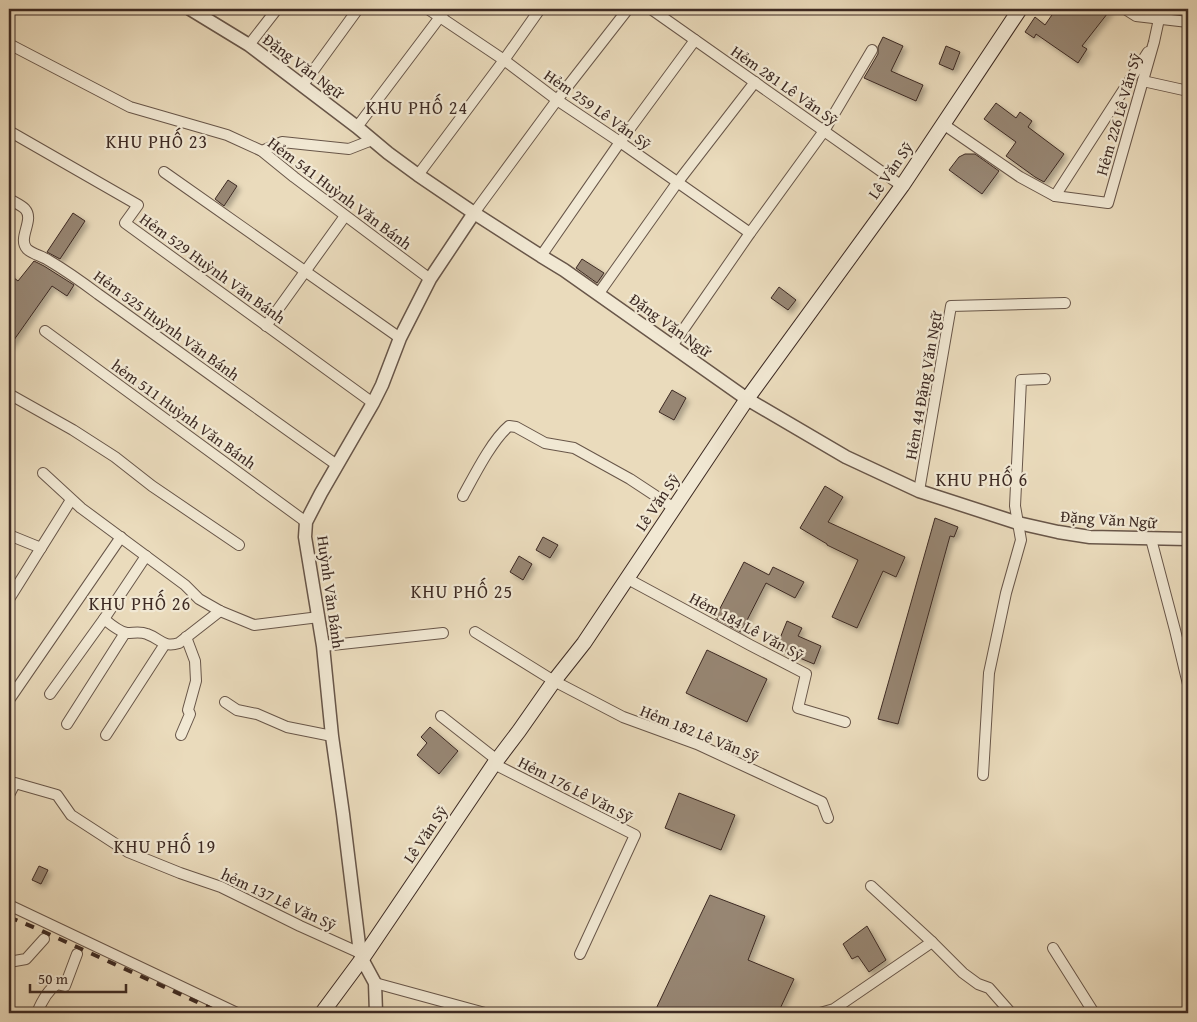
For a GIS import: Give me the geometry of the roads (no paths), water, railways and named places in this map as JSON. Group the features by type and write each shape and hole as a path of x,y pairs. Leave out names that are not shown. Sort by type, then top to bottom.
{"main road":[{"name":"Lê Văn Sỹ","path":"322,1013 495,762 584,643 747,399 902,186 1020,9"}],"street":[{"name":"Đặng Văn Ngữ","path":"190,9 249,45 418,175 599,293 747,399 846,457 919,491 1018,523 1090,537 1188,539"},
{"path":"249,45 277,9"},
{"path":"302,86 358,9"},
{"name":"Hẻm 259 Lê Văn Sỹ","path":"428,9 443,13 557,100 750,233"},
{"path":"418,175 540,9"},
{"path":"474,213 557,100 628,9"},
{"name":"Hẻm 281 Lê Văn Sỹ","path":"651,9 902,186"},
{"path":"1126,9 1136,16 1188,22"},
{"path":"357,127 443,13"},
{"path":"1154,42 1159,19"},
{"path":"541,256 620,142 695,40"},
{"name":"Hẻm 226 Lê Văn Sỹ","path":"943,124 1020,177 1055,196 1108,203 1154,42"},
{"name":"Hẻm 226 Lê Văn Sỹ","path":"1055,196 1154,42"},
{"name":"Hẻm 541 Huỳnh Văn Bánh","path":"9,44 130,108 227,135 262,150 294,177 430,279"},
{"path":"672,346 750,233 824,131 872,50"},
{"path":"1143,81 1188,91"},
{"path":"599,293 677,183 755,82"},
{"name":"Hẻm 529 Huỳnh Văn Bánh","path":"9,131 138,205 125,223 373,403"},
{"path":"262,150 282,142 349,149 372,140"},
{"path":"164,172 400,338"},
{"name":"Hẻm 525 Huỳnh Văn Bánh","path":"9,199 27,212 24,242 26,248 84,283 337,465"},
{"name":"Huỳnh Văn Bánh","path":"376,1013 375,983 361,956 332,736 323,646 309,569 305,537 306,522 320,493 373,403 400,338 430,279 474,213"},
{"name":"Hẻm 529 Huỳnh Văn Bánh","path":"266,326 345,216"},
{"name":"Hẻm 44 Đặng Văn Ngữ","path":"919,491 951,306 1065,303"},
{"name":"hẻm 511 Huỳnh Văn Bánh","path":"45,331 306,522"},
{"path":"983,775 989,673 1006,593 1021,540 1015,506 1021,380 1045,379"},
{"path":"9,394 73,430 115,457 152,486 239,545"},
{"path":"463,496 495,442 509,426 516,427 545,443 574,448 630,479 674,508"},
{"path":"42,473 71,500 185,585 199,599 220,611 254,625 319,617"},
{"path":"9,599 71,500"},
{"path":"9,535 41,548"},
{"path":"9,700 121,537"},
{"path":"1150,538 1188,684"},
{"path":"50,694 146,556"},
{"name":"Hẻm 184 Lê Văn Sỹ","path":"626,578 806,674 798,708 845,722"},
{"path":"104,619 125,633 147,633 165,644 172,645 180,643 220,611"},
{"name":"Hẻm 182 Lê Văn Sỹ","path":"475,632 554,681 623,717 697,744 822,802 828,818"},
{"path":"67,724 125,633"},
{"path":"323,646 443,634"},
{"path":"181,735 190,714 188,710 196,681 195,661 186,637"},
{"path":"106,736 165,644"},
{"path":"225,702 237,710 257,714 287,727 332,736"},
{"path":"441,716 495,762"},
{"name":"Hẻm 176 Lê Văn Sỹ","path":"495,762 636,835 580,954"},
{"name":"hẻm 137 Lê Văn Sỹ","path":"9,795 15,783 57,795 71,815 128,852 221,887 361,956"},
{"path":"870,886 963,973 978,984 989,988 1011,1013"},
{"path":"9,905 237,1013"},
{"path":"9,962 26,959 44,939"},
{"path":"820,1013 834,1009 932,942"},
{"path":"1053,948 1094,1013"},
{"path":"37,1013 52,987 57,984 65,986 77,954"},
{"path":"375,983 485,1013"}],"railway":[{"path":"9,917 221,1013"}],"district":[{"name":"KHU PHỐ 24","path":"417,108"},
{"name":"KHU PHỐ 23","path":"157,142"},
{"name":"KHU PHỐ 6","path":"982,480"},
{"name":"KHU PHỐ 25","path":"462,592"},
{"name":"KHU PHỐ 26","path":"140,604"},
{"name":"KHU PHỐ 19","path":"165,847"}]}
